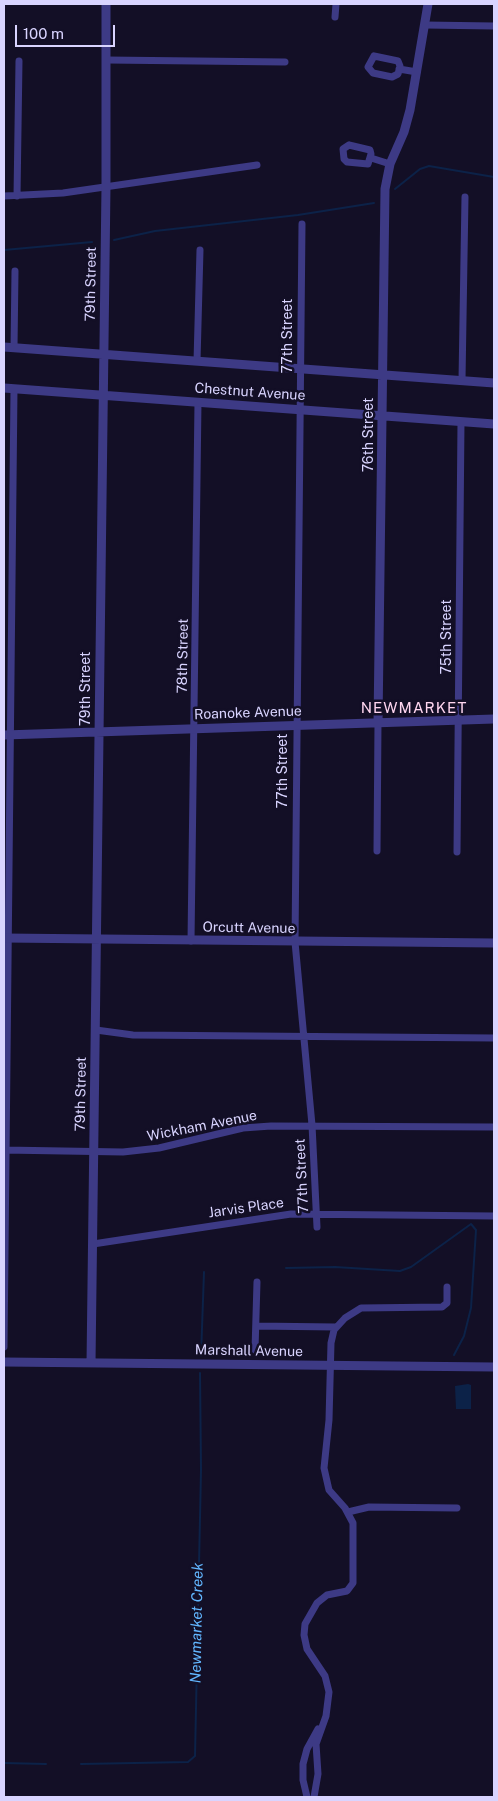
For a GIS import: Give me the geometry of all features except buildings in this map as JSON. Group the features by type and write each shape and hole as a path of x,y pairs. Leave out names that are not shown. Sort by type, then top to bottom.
{"street":[{"name":"79th Street","path":"91,1363 106,186 106,4"},
{"path":"335,18 336,4"},
{"name":"76th Street","path":"377,851 385,189 390,164 408,120 428,4"},
{"path":"425,25 494,26"},
{"path":"107,60 285,62"},
{"path":"17,196 18,61"},
{"path":"399,70 417,72"},
{"path":"371,158 390,164"},
{"path":"4,196 54,194 257,164"},
{"path":"462,380 465,197"},
{"name":"77th Street","path":"302,224 295,942 312,1125 317,1227"},
{"path":"196,361 200,250"},
{"path":"14,348 15,271"},
{"name":"Chestnut Avenue","path":"4,347 494,383"},
{"name":"Chestnut Avenue","path":"4,388 494,424"},
{"path":"4,1347 7,735 14,389"},
{"name":"78th Street","path":"192,941 198,402"},
{"name":"75th Street","path":"458,852 461,422"},
{"name":"Roanoke Avenue","path":"7,735 494,719"},
{"name":"Orcutt Avenue","path":"6,938 494,943"},
{"path":"96,1030 133,1035 494,1038"},
{"name":"Wickham Avenue","path":"5,1150 94,1152 159,1148 244,1128 312,1125 494,1127"},
{"name":"Jarvis Place","path":"93,1244 291,1214 494,1216"},
{"path":"255,1350 257,1282"},
{"path":"256,1326 334,1327 361,1308 442,1307 447,1303 448,1288"},
{"path":"314,1797 318,1774 316,1744 329,1705 327,1683 322,1670 307,1650 304,1629 308,1616 317,1603 327,1595 347,1591 352,1586 354,1544 353,1523 348,1512 332,1494 325,1478 324,1459 330,1420 330,1365 334,1327"},
{"name":"Marshall Avenue","path":"4,1362 494,1367"},
{"path":"348,1512 369,1507 457,1508"},
{"path":"307,1797 302,1773 304,1758 307,1749 326,1716"}],"water":[{"path":"471,1385 471,1409 456,1409 455,1386"}],"waterway":[{"path":"395,189 420,169 429,166 494,177"},
{"path":"114,240 155,231 298,215 374,203"},
{"path":"4,250 92,242"},
{"name":"Newmarket Creek","path":"286,1268 335,1267 400,1271 411,1267 471,1224 476,1230 471,1308 464,1336 454,1355"},
{"name":"Newmarket Creek","path":"201,1356 204,1272"},
{"name":"Newmarket Creek","path":"81,1764 188,1762 195,1756 201,1470 200,1373"},
{"name":"Newmarket Creek","path":"4,1763 46,1764"}],"district":[{"name":"NEWMARKET","path":"414,708"}]}
